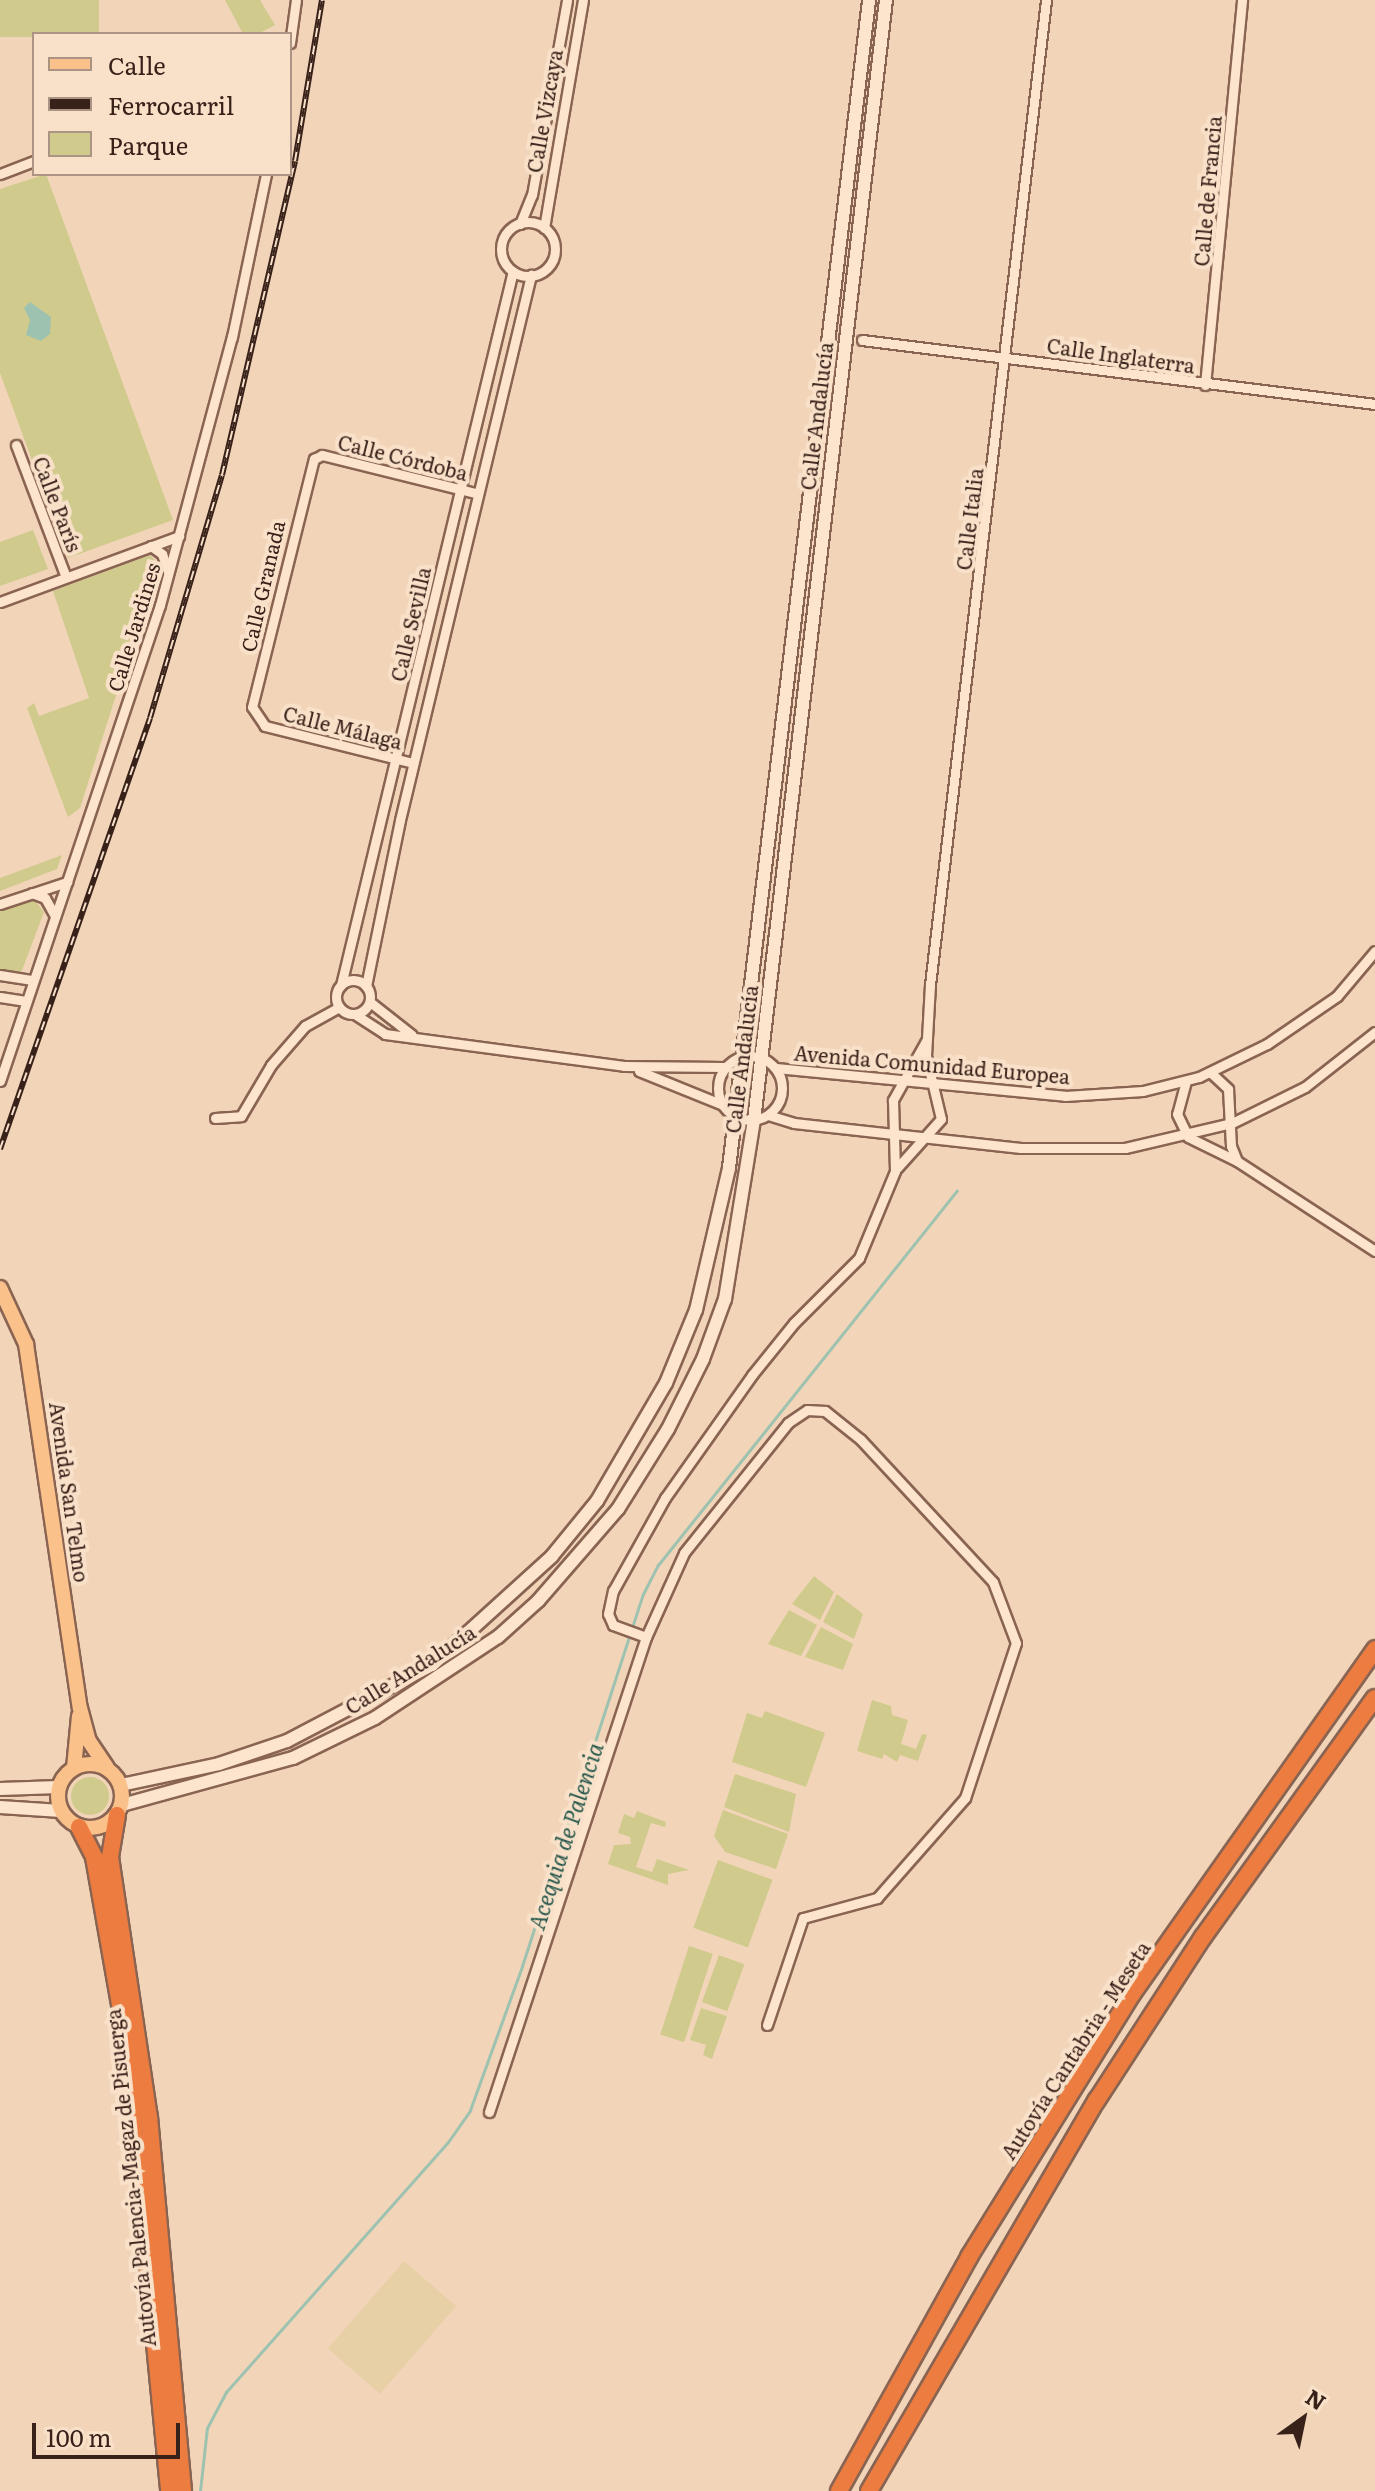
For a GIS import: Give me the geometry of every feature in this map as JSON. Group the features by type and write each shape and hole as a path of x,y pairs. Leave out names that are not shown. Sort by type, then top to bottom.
{"highway":[{"name":"Autovía Cantabria - Meseta","path":"838,2491 969,2257 1125,2006 1375,1649"},
{"path":"869,2491 1097,2100 1203,1937 1375,1698"},
{"name":"Autovía Palencia-Magaz de Pisuerga","path":"119,1810 110,1857 149,2117 183,2491"},
{"name":"Autovía Palencia-Magaz de Pisuerga","path":"79,1827 100,1884 125,2032 169,2491"},
{"path":"95,1920 100,1884"}],"main road":[{"name":"Calle Andalucía","path":"121,1785 219,1764 287,1741 366,1704 432,1665 552,1556 620,1465 678,1354 713,1249 735,1117 869,0"},
{"name":"Calle Andalucía","path":"119,1810 223,1781 336,1738 431,1684 538,1601 618,1509 668,1429 703,1359 725,1299 754,1120 886,0"},
{"name":"Avenida San Telmo","path":"0,1288 26,1344 40,1411 80,1708 89,1741 107,1768"},
{"name":"Avenida San Telmo","path":"74,1768 80,1708"},
{"path":"0,1807 61,1811 79,1827 100,1827 119,1810 121,1785 107,1768 90,1763 74,1768 59,1787 61,1811"},
{"path":"0,1789 59,1787"}],"street":[{"path":"292,32 296,0"},
{"name":"Calle Vizcaya","path":"520,224 532,195 567,0"},
{"name":"Calle Vizcaya","path":"544,228 583,0"},
{"name":"Calle Italia","path":"937,1084 928,1069 926,1041 1046,0"},
{"name":"Calle de Francia","path":"1205,385 1242,0"},
{"path":"559,46 573,52"},
{"path":"0,174 32,162"},
{"name":"Calle Jardines","path":"0,1081 169,575 232,337 265,176"},
{"path":"520,224 544,228 553,241 553,258 531,275 513,271 504,261 502,244 520,224"},
{"name":"Calle Sevilla","path":"341,985 513,271"},
{"name":"Calle Sevilla","path":"366,986 366,967 413,763 531,275"},
{"name":"Calle Inglaterra","path":"862,340 1375,404"},
{"name":"Calle París","path":"16,445 66,577"},
{"name":"Calle Córdoba","path":"322,455 476,493"},
{"name":"Calle Granada","path":"265,726 252,707 309,466 322,455"},
{"name":"Calle París","path":"0,602 179,536"},
{"path":"151,546 162,554 169,575"},
{"name":"Calle Málaga","path":"265,726 413,763"},
{"path":"0,904 67,882"},
{"path":"32,893 45,898 55,916"},
{"name":"Avenida Comunidad Europea","path":"776,1068 1065,1096 1143,1091 1210,1072 1267,1044 1337,996 1375,951"},
{"path":"0,979 33,980"},
{"path":"419,1039 392,1025 370,1002 366,986 356,980 341,985 336,996 339,1007 385,1034 419,1039 624,1066 724,1067 742,1056 762,1058 776,1068 783,1091 768,1115"},
{"path":"0,997 26,1001"},
{"path":"356,1015 370,1002"},
{"path":"215,1118 241,1116 271,1065 305,1026 339,1007"},
{"path":"624,1066 723,1105 735,1117 754,1120 768,1115 929,1138 1085,1150 1188,1137 1232,1123 1305,1087 1375,1032"},
{"name":"Calle Italia","path":"903,1079 926,1041"},
{"path":"723,1105 717,1088 724,1067"},
{"path":"1210,1072 1228,1089 1231,1146 1237,1161"},
{"path":"895,1171 895,1134 891,1111 903,1079"},
{"path":"1186,1081 1177,1114 1188,1137 1237,1161 1375,1251"},
{"path":"642,1635 624,1630 608,1614 613,1591 665,1498 784,1335 849,1273 895,1171 929,1138 941,1119 937,1084"},
{"path":"489,2112 642,1635 684,1553 788,1423 807,1410 835,1416 984,1568 1016,1643 965,1798 877,1898 803,1918 767,2025"}],"shaded area":[{"path":"30,302 51,317 50,334 41,341 26,335 30,320 24,308"},
{"path":"404,2261 456,2306 380,2394 328,2349"}],"green space":[{"path":"0,0 99,0 99,32 32,32 32,37 0,37"},
{"path":"225,0 260,0 275,25 262,32 242,32"},
{"path":"47,176 173,520 68,558 0,373 0,189"},
{"path":"33,530 48,569 0,586 0,542"},
{"path":"150,555 158,564 80,808 68,817 27,708 34,703 39,716 89,698 53,591"},
{"path":"62,855 57,869 0,891 0,878"},
{"path":"33,898 44,912 21,973 0,970 0,909"},
{"path":"814,1576 834,1592 820,1620 792,1604"},
{"path":"837,1594 863,1614 854,1639 823,1622"},
{"path":"789,1610 817,1625 801,1656 768,1644"},
{"path":"821,1627 853,1644 843,1670 805,1657"},
{"path":"872,1700 891,1706 892,1715 908,1720 901,1744 916,1749 922,1734 927,1735 918,1761 900,1755 897,1762 884,1754 882,1759 857,1751"},
{"path":"765,1711 825,1733 806,1787 732,1762 747,1713 762,1718"},
{"path":"735,1774 796,1794 789,1832 724,1807"},
{"path":"90,1777 103,1783 109,1796 103,1809 90,1815 77,1809 71,1796 77,1783"},
{"path":"723,1810 788,1834 776,1869 725,1852 714,1836"},
{"path":"637,1811 666,1822 665,1827 651,1823 636,1867 652,1872 657,1859 689,1870 668,1874 668,1885 608,1864 614,1845 631,1844 630,1837 618,1833 624,1814 634,1818"},
{"path":"718,1860 773,1880 748,1947 693,1928"},
{"path":"689,1946 713,1954 684,2042 660,2034"},
{"path":"719,1955 744,1964 727,2011 702,2002"},
{"path":"701,2008 727,2016 712,2059 703,2055 706,2045 690,2040"}],"waterway":[{"name":"Acequia de Palencia","path":"200,2491 207,2428 226,2392 448,2142 470,2110 522,1966 643,1594 658,1565 957,1191"}],"railway":[{"path":"292,174 322,0"},
{"path":"0,1149 150,718 222,475 292,176"}]}
